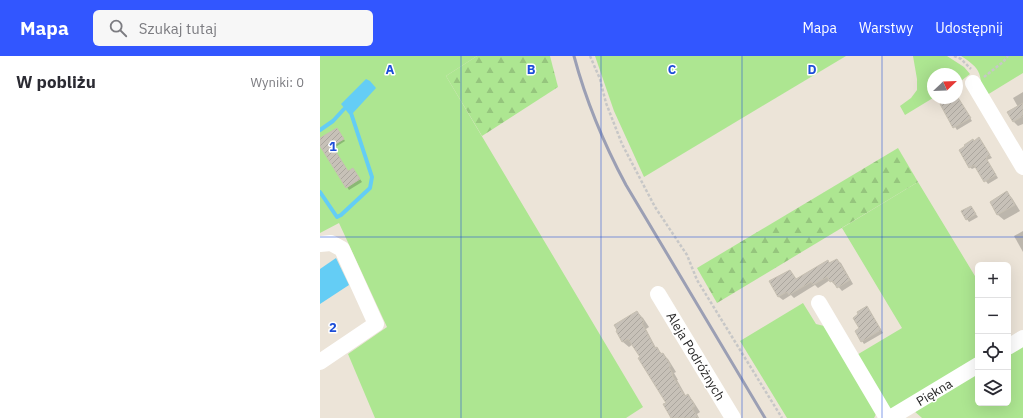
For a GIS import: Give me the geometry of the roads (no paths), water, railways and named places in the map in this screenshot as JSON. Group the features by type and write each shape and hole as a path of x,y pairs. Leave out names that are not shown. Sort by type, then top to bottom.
{"street":[{"path":"973,83 1023,167"},
{"path":"320,244 331,243 342,249 376,324 320,362"},
{"name":"Aleja Podróżnych","path":"658,294 733,418"},
{"path":"818,303 887,418"},
{"path":"1011,345 1023,338"},
{"name":"Piękna","path":"890,418 975,367"}],"water":[{"path":"366,79 376,88 353,113 349,114 341,104"},
{"path":"336,258 349,285 320,304 320,269"}],"waterway":[{"path":"320,130 333,121 344,109"},
{"path":"320,192 337,217 370,188 372,177 351,113"}],"railway":[{"path":"574,56 596,122 626,185 765,418"}]}
